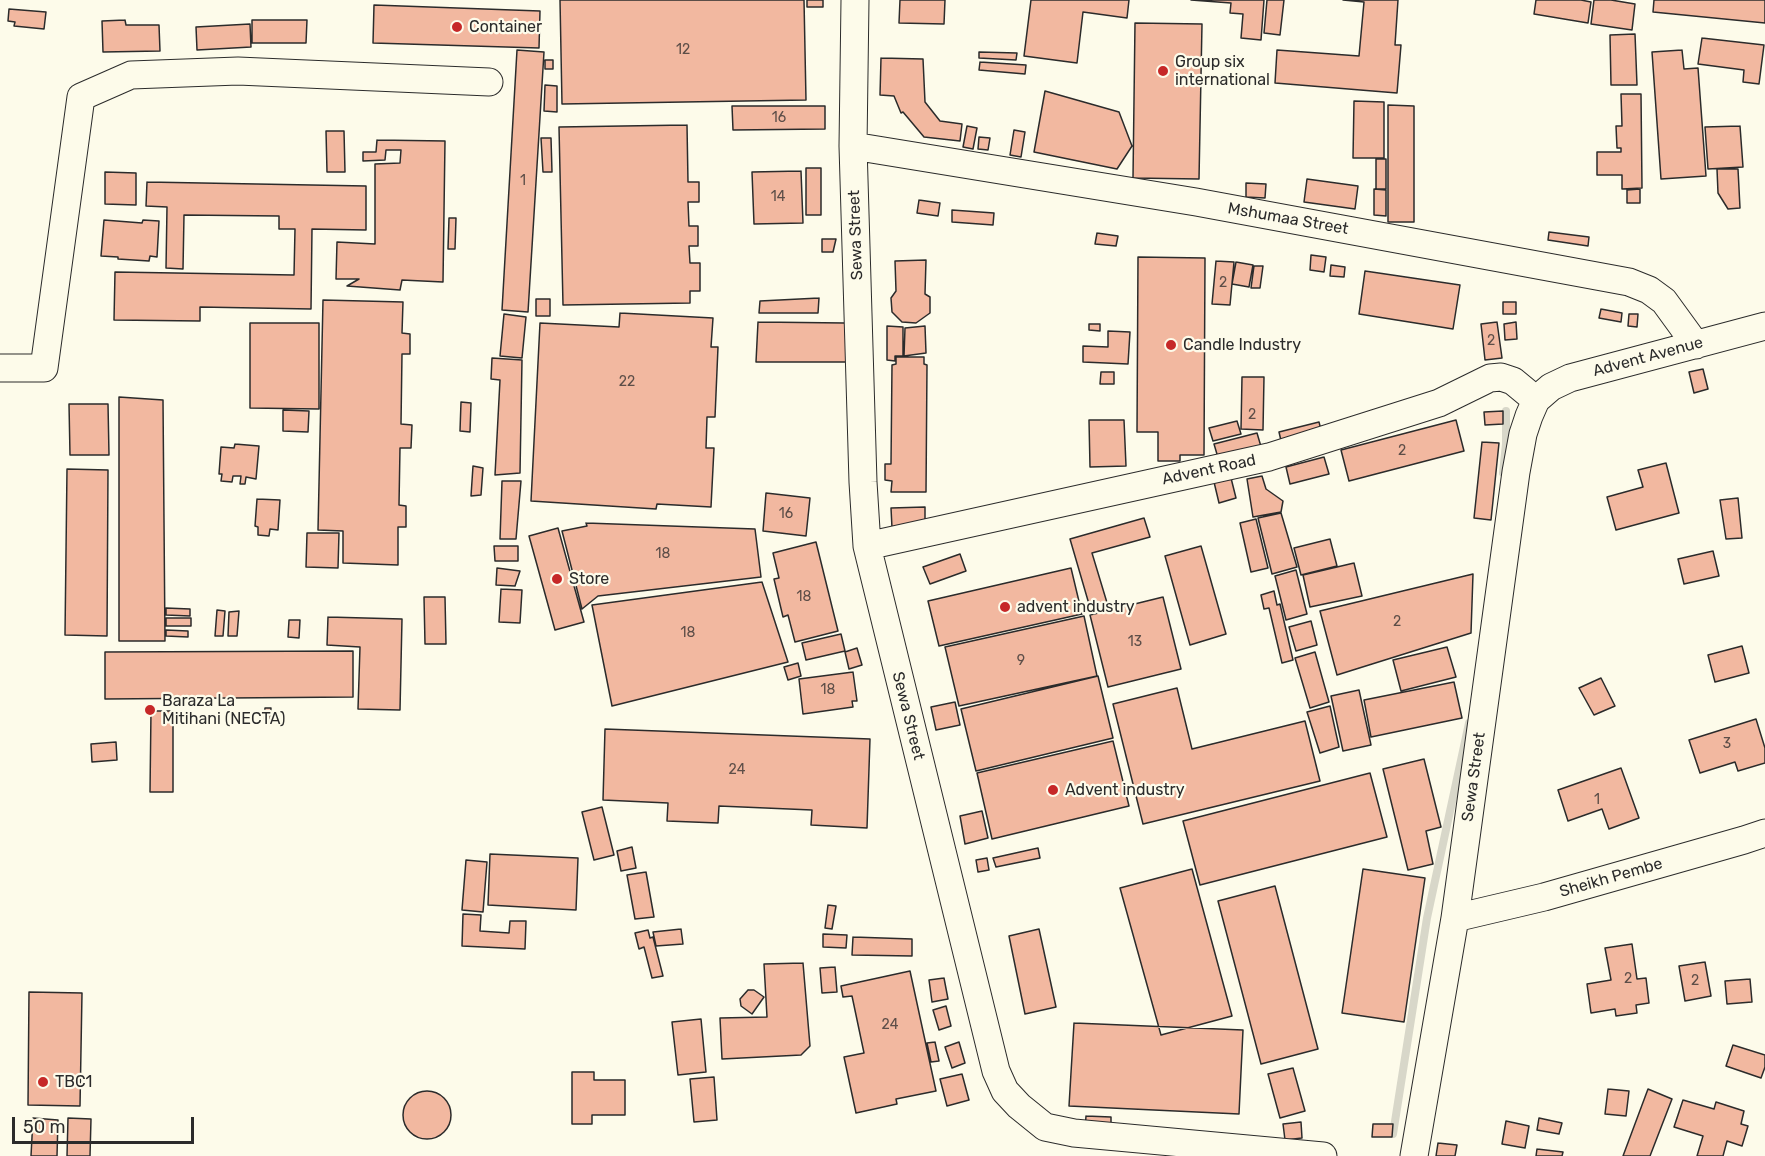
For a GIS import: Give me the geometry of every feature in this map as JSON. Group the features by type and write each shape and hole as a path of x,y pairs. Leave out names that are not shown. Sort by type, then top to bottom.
{"street":[{"name":"Sewa Street","path":"855,0 853,146 867,546 996,1071 1005,1091 1045,1127 1074,1133 1323,1156"},
{"path":"0,368 44,368 81,97 131,75 238,71 489,82"},
{"name":"Mshumaa Street","path":"853,146 1196,202 1629,282 1649,290 1664,302 1696,345"},
{"name":"Advent Avenue","path":"1536,400 1551,387 1570,378 1765,326"},
{"name":"Advent Road","path":"867,546 1269,457 1439,403 1490,378 1501,377 1513,381 1536,400"},
{"name":"Sewa Street","path":"1414,1156 1455,918 1516,472 1523,434 1536,400"},
{"name":"Sheikh Pembe","path":"1455,918 1544,897 1765,833"}],"building":[{"path":"560,0 804,0 806,100 562,104"},
{"path":"807,0 823,0 823,7 807,7"},
{"path":"900,0 945,0 944,24 899,23"},
{"path":"1031,0 1129,0 1127,18 1083,12 1077,63 1024,56"},
{"path":"1191,0 1264,0 1261,40 1241,38 1243,14 1230,13 1231,3"},
{"path":"1267,0 1284,0 1280,35 1264,33"},
{"path":"1343,0 1398,0 1395,45 1401,45 1397,93 1275,83 1277,50 1359,56 1364,2"},
{"path":"1536,0 1591,2 1588,23 1534,14"},
{"path":"1594,0 1635,4 1632,30 1591,24"},
{"path":"1654,0 1765,0 1765,23 1653,12"},
{"name":"Container","path":"374,5 540,11 539,48 373,43"},
{"path":"9,9 46,12 44,29 14,26 15,22 8,21"},
{"path":"125,20 126,25 159,25 160,51 103,52 102,21"},
{"path":"252,20 307,20 306,43 252,43"},
{"path":"1135,23 1202,24 1199,179 1133,178"},
{"path":"250,24 251,47 197,50 196,27"},
{"path":"1635,34 1637,85 1611,85 1610,35"},
{"path":"1702,38 1764,45 1759,84 1743,82 1744,70 1698,64"},
{"path":"517,50 544,52 528,312 502,310"},
{"path":"1682,50 1684,69 1698,68 1706,176 1661,179 1652,52"},
{"path":"979,52 1017,53 1016,60 979,58"},
{"path":"881,58 923,59 925,102 940,121 962,124 960,141 924,137 903,112 901,113 894,96 880,95"},
{"path":"545,60 553,60 553,69 545,69"},
{"path":"980,62 1026,65 1025,74 979,70"},
{"path":"545,85 557,86 557,112 544,111"},
{"path":"1045,91 1119,112 1132,146 1117,169 1034,152"},
{"path":"1621,94 1641,94 1642,188 1622,189 1622,175 1597,175 1597,152 1621,152 1621,148 1617,148 1616,126 1622,126"},
{"path":"1354,101 1384,102 1384,158 1353,158"},
{"path":"1388,105 1414,106 1414,222 1388,222"},
{"path":"732,106 825,106 825,129 733,130"},
{"path":"687,125 688,182 699,182 699,202 688,202 689,226 698,226 698,246 689,246 690,263 700,263 700,291 690,291 690,303 563,305 559,127"},
{"path":"967,126 977,128 973,149 963,147"},
{"path":"1740,126 1743,167 1708,169 1705,127"},
{"path":"1014,130 1025,132 1021,157 1010,155"},
{"path":"326,131 344,131 345,172 327,172"},
{"path":"979,137 990,138 988,150 978,149"},
{"path":"541,138 551,138 552,172 543,172"},
{"path":"377,140 445,141 443,282 402,280 400,290 347,286 359,279 336,279 337,242 375,244 375,164 400,163 401,150 386,150 385,160 363,161 363,152 376,152"},
{"path":"1376,159 1386,159 1386,189 1376,189"},
{"path":"806,168 821,168 821,215 806,215"},
{"path":"1717,169 1738,169 1740,208 1728,209 1718,193"},
{"path":"801,171 803,223 754,224 752,172"},
{"path":"105,172 136,173 136,205 105,204"},
{"path":"1307,179 1358,186 1355,209 1304,202"},
{"path":"147,182 366,186 366,230 312,229 311,309 200,307 200,321 114,320 115,272 294,275 295,229 279,229 279,216 184,215 183,269 166,268 167,207 146,206"},
{"path":"1246,183 1266,184 1265,198 1246,197"},
{"path":"1374,189 1386,190 1386,216 1374,215"},
{"path":"1640,189 1640,203 1627,203 1627,190"},
{"path":"919,200 940,203 938,216 917,213"},
{"path":"952,210 994,213 993,225 952,222"},
{"path":"449,218 456,218 455,249 448,249"},
{"path":"104,220 142,223 143,220 159,221 157,257 150,256 149,261 101,256"},
{"path":"1549,232 1589,237 1588,246 1548,240"},
{"path":"1097,233 1118,236 1116,246 1095,244"},
{"path":"822,239 836,239 833,252 822,252"},
{"path":"1311,255 1326,257 1324,272 1310,270"},
{"name":"Candle Industry","path":"1138,257 1205,258 1204,455 1180,455 1180,461 1158,461 1158,432 1137,432"},
{"path":"926,260 925,294 930,297 930,313 916,323 902,322 892,312 891,298 896,291 895,261"},
{"path":"1216,261 1234,262 1230,305 1212,304"},
{"path":"1236,262 1253,265 1249,287 1232,284"},
{"path":"1331,265 1345,267 1344,277 1330,276"},
{"path":"1254,266 1263,266 1260,288 1251,288"},
{"path":"1365,271 1460,285 1453,329 1359,314"},
{"path":"819,298 818,313 759,313 760,301"},
{"path":"536,299 550,299 550,316 536,316"},
{"path":"323,300 403,302 402,333 410,334 410,354 402,354 401,424 412,425 411,448 400,448 399,505 406,506 406,527 398,527 398,565 343,563 343,531 318,530"},
{"path":"1503,302 1516,302 1516,314 1503,314"},
{"path":"1601,309 1622,313 1621,322 1599,318"},
{"path":"620,313 713,318 711,347 718,347 715,417 707,417 706,448 714,448 711,507 657,504 656,509 531,501 540,323 619,327"},
{"path":"504,314 526,317 522,358 500,356"},
{"path":"1629,314 1638,314 1637,327 1628,326"},
{"path":"758,322 845,323 847,362 756,362"},
{"path":"1497,322 1502,358 1485,360 1481,324"},
{"path":"1516,322 1517,339 1505,340 1504,324"},
{"path":"250,323 319,323 319,409 250,408"},
{"path":"1089,324 1100,324 1100,331 1089,330"},
{"path":"887,326 903,327 903,356 895,356 895,361 887,360"},
{"path":"925,326 926,353 904,356 905,328"},
{"path":"1108,331 1130,332 1128,364 1083,362 1083,346 1108,347"},
{"path":"896,357 924,357 924,364 927,365 926,492 891,492 892,481 885,480 885,464 891,464 892,365 896,364"},
{"path":"492,358 522,360 520,473 495,475 500,380 491,379"},
{"path":"1703,369 1708,389 1694,393 1689,372"},
{"path":"1101,372 1114,372 1114,384 1100,384"},
{"path":"1242,377 1264,377 1263,430 1241,429"},
{"path":"119,397 163,400 165,641 119,641"},
{"path":"461,402 471,403 470,432 460,431"},
{"path":"69,404 108,404 109,455 70,455"},
{"path":"283,410 309,411 308,432 283,431"},
{"path":"1503,411 1503,424 1485,425 1484,412"},
{"path":"1089,420 1124,420 1126,466 1090,467"},
{"path":"1456,420 1464,451 1349,481 1341,450"},
{"path":"1237,421 1241,434 1213,441 1209,428"},
{"path":"1319,422 1322,434 1282,445 1279,432"},
{"path":"1257,433 1262,450 1219,461 1214,444"},
{"path":"1482,442 1499,443 1491,520 1474,518"},
{"path":"235,444 259,446 256,479 246,477 245,484 240,484 241,476 233,476 232,482 221,481 222,474 219,474 221,447 234,448"},
{"path":"1324,457 1329,474 1290,484 1286,467"},
{"path":"1666,463 1679,513 1616,530 1607,497 1643,487 1638,470"},
{"path":"473,466 483,468 481,495 471,496"},
{"path":"67,469 108,470 107,636 65,635"},
{"path":"1262,476 1266,489 1283,501 1281,512 1253,517 1247,479"},
{"path":"1231,478 1236,498 1219,503 1214,482"},
{"path":"502,481 521,481 516,539 500,539"},
{"path":"766,493 810,498 806,536 763,531"},
{"path":"1738,498 1742,538 1726,539 1720,500"},
{"path":"257,499 280,500 278,530 270,529 269,536 258,535 258,527 255,526"},
{"path":"925,507 925,527 892,528 891,508"},
{"path":"1281,513 1297,567 1272,574 1258,518"},
{"path":"1144,518 1150,537 1092,553 1108,606 1091,611 1070,539"},
{"path":"1256,519 1268,568 1251,572 1240,523"},
{"path":"586,523 755,529 761,577 598,596 582,609 562,531 587,526"},
{"name":"Store","path":"558,528 584,622 555,630 529,536"},
{"path":"307,533 339,533 338,568 306,567"},
{"path":"1330,539 1337,566 1301,575 1294,548"},
{"path":"816,542 838,631 795,642 788,615 783,617 774,579 779,578 773,553"},
{"path":"494,546 518,546 518,561 495,561"},
{"path":"1201,546 1226,634 1190,645 1165,556"},
{"path":"1713,551 1719,576 1684,584 1678,559"},
{"path":"960,554 966,571 930,584 923,567"},
{"path":"1354,563 1362,596 1310,607 1303,575"},
{"path":"497,568 520,571 515,586 496,585"},
{"name":"advent industry","path":"1071,568 1082,614 939,646 928,601"},
{"path":"1296,570 1307,614 1286,620 1275,576"},
{"path":"1473,574 1471,633 1337,675 1320,611"},
{"path":"762,582 788,662 612,706 592,605"},
{"path":"501,589 522,590 520,623 499,622"},
{"path":"1274,591 1277,605 1280,604 1293,660 1282,663 1269,608 1264,609 1261,595"},
{"path":"424,597 445,597 446,644 425,644"},
{"path":"1163,597 1181,669 1108,687 1090,615"},
{"path":"166,608 190,609 190,616 166,615"},
{"path":"217,610 225,611 223,636 215,636"},
{"path":"239,611 237,636 228,636 229,612"},
{"name":"Advent industry","path":"1084,616 1097,676 959,706 945,647"},
{"path":"328,617 402,619 400,710 358,709 360,647 327,645"},
{"path":"166,618 191,618 191,626 166,626"},
{"path":"289,620 300,620 299,638 288,637"},
{"path":"1311,621 1317,645 1296,651 1289,627"},
{"path":"166,630 188,631 188,637 166,636"},
{"path":"841,634 845,651 806,660 802,643"},
{"path":"1742,646 1749,673 1715,682 1708,655"},
{"path":"1447,647 1456,677 1401,691 1393,660"},
{"path":"857,648 862,665 849,669 845,652"},
{"path":"353,651 353,697 105,699 105,652"},
{"path":"1315,652 1329,702 1310,708 1295,658"},
{"path":"798,663 801,676 788,680 784,667"},
{"path":"853,672 857,701 852,701 853,707 803,714 799,679"},
{"name":"Advent industry","path":"1098,676 1113,738 976,771 961,709"},
{"path":"1601,678 1615,706 1594,715 1579,688"},
{"path":"1454,682 1462,718 1371,737 1364,700"},
{"path":"1177,688 1192,749 1305,721 1320,781 1143,824 1113,704"},
{"path":"1359,690 1371,745 1343,751 1331,696"},
{"path":"955,702 960,725 936,730 931,707"},
{"path":"1330,706 1339,747 1320,753 1307,712"},
{"path":"265,708 271,708 270,719 264,719"},
{"path":"151,711 173,711 173,792 150,792"},
{"path":"1756,719 1765,748 1765,763 1738,771 1735,762 1700,773 1689,740"},
{"path":"605,729 870,739 867,828 811,825 812,810 719,806 718,823 667,821 668,803 603,800"},
{"name":"Advent industry","path":"1113,741 1129,806 992,839 977,773"},
{"path":"116,742 117,760 92,762 91,744"},
{"path":"1424,759 1441,827 1426,831 1433,864 1408,870 1383,769"},
{"path":"1621,768 1639,818 1609,829 1602,809 1568,821 1558,790"},
{"path":"1370,773 1387,837 1200,885 1183,821"},
{"path":"602,807 614,855 594,860 582,812"},
{"path":"982,811 988,838 965,844 960,816"},
{"path":"632,847 636,868 621,871 617,851"},
{"path":"1038,848 1040,858 996,867 993,858"},
{"path":"490,854 578,858 576,910 488,905"},
{"path":"987,858 989,870 978,872 976,860"},
{"path":"466,860 487,862 483,912 462,910"},
{"path":"1192,869 1232,1016 1161,1035 1120,888"},
{"path":"1363,869 1425,878 1404,1022 1342,1013"},
{"path":"646,872 654,917 635,919 627,875"},
{"path":"1275,886 1318,1049 1261,1064 1218,901"},
{"path":"828,905 836,906 832,929 825,928"},
{"path":"463,914 481,915 480,931 509,933 510,921 526,921 525,949 462,946"},
{"path":"681,929 683,944 656,946 653,932"},
{"path":"1039,929 1056,1007 1025,1014 1009,936"},
{"path":"648,930 650,938 653,937 663,976 652,978 644,947 639,949 635,933"},
{"path":"823,934 847,935 846,948 823,947"},
{"path":"853,937 912,939 912,956 852,955"},
{"path":"1632,944 1637,979 1646,978 1649,1003 1636,1005 1637,1013 1616,1016 1615,1009 1591,1013 1587,984 1611,980 1605,948"},
{"path":"1705,962 1711,996 1685,1001 1679,966"},
{"path":"803,963 810,1046 801,1055 722,1059 720,1018 767,1017 764,964"},
{"path":"835,967 837,992 822,993 820,968"},
{"path":"910,971 936,1091 896,1099 897,1104 856,1113 844,1057 864,1053 852,996 843,997 841,986"},
{"path":"944,978 948,999 932,1002 929,980"},
{"path":"1750,979 1752,1002 1727,1004 1725,981"},
{"path":"748,990 754,990 764,997 752,1014 741,1006 740,999"},
{"path":"29,992 82,993 80,1106 28,1105"},
{"path":"946,1006 951,1026 939,1030 933,1010"},
{"path":"701,1019 706,1072 678,1075 672,1022"},
{"path":"1074,1023 1243,1030 1239,1114 1069,1106"},
{"path":"935,1042 939,1061 931,1062 927,1043"},
{"path":"959,1042 965,1063 952,1068 945,1047"},
{"path":"1733,1045 1765,1055 1765,1067 1761,1078 1726,1066"},
{"path":"1293,1068 1305,1111 1280,1118 1268,1074"},
{"path":"572,1072 594,1072 594,1080 625,1080 625,1115 592,1115 592,1124 572,1124"},
{"path":"962,1074 969,1100 947,1106 940,1079"},
{"path":"714,1077 717,1120 694,1122 690,1079"},
{"path":"1608,1089 1629,1091 1626,1116 1605,1114"},
{"path":"1648,1089 1672,1099 1650,1156 1623,1156"},
{"path":"422,1091 432,1091 447,1101 451,1115 447,1129 441,1135 432,1139 422,1139 407,1129 403,1120 403,1110 413,1095"},
{"path":"1683,1100 1714,1109 1716,1102 1744,1111 1741,1124 1748,1126 1742,1146 1727,1141 1723,1156 1697,1156 1703,1136 1674,1127"},
{"path":"1086,1116 1111,1117 1111,1131 1085,1130"},
{"path":"33,1118 58,1120 57,1156 31,1156"},
{"path":"68,1118 91,1119 90,1156 67,1156"},
{"path":"1539,1118 1562,1123 1559,1134 1537,1130"},
{"path":"1506,1121 1529,1126 1525,1148 1502,1144"},
{"path":"1301,1122 1302,1138 1285,1140 1283,1124"},
{"path":"1373,1124 1393,1124 1392,1137 1372,1137"},
{"path":"1438,1143 1457,1145 1455,1156 1436,1156"},
{"path":"1537,1149 1563,1152 1562,1156 1536,1156"}],"waterway":[{"path":"1503,473 1506,411"},
{"path":"1393,1134 1427,918 1469,723"}],"place":[{"name":"Container","path":"457,27"},
{"name":"Group six international","path":"1163,71"},
{"name":"Candle Industry","path":"1171,345"},
{"name":"Store","path":"557,579"},
{"name":"advent industry","path":"1005,607"},
{"name":"Baraza La Mitihani (NECTA)","path":"150,710"},
{"name":"Advent industry","path":"1053,790"},
{"name":"TBC1","path":"43,1082"}]}
